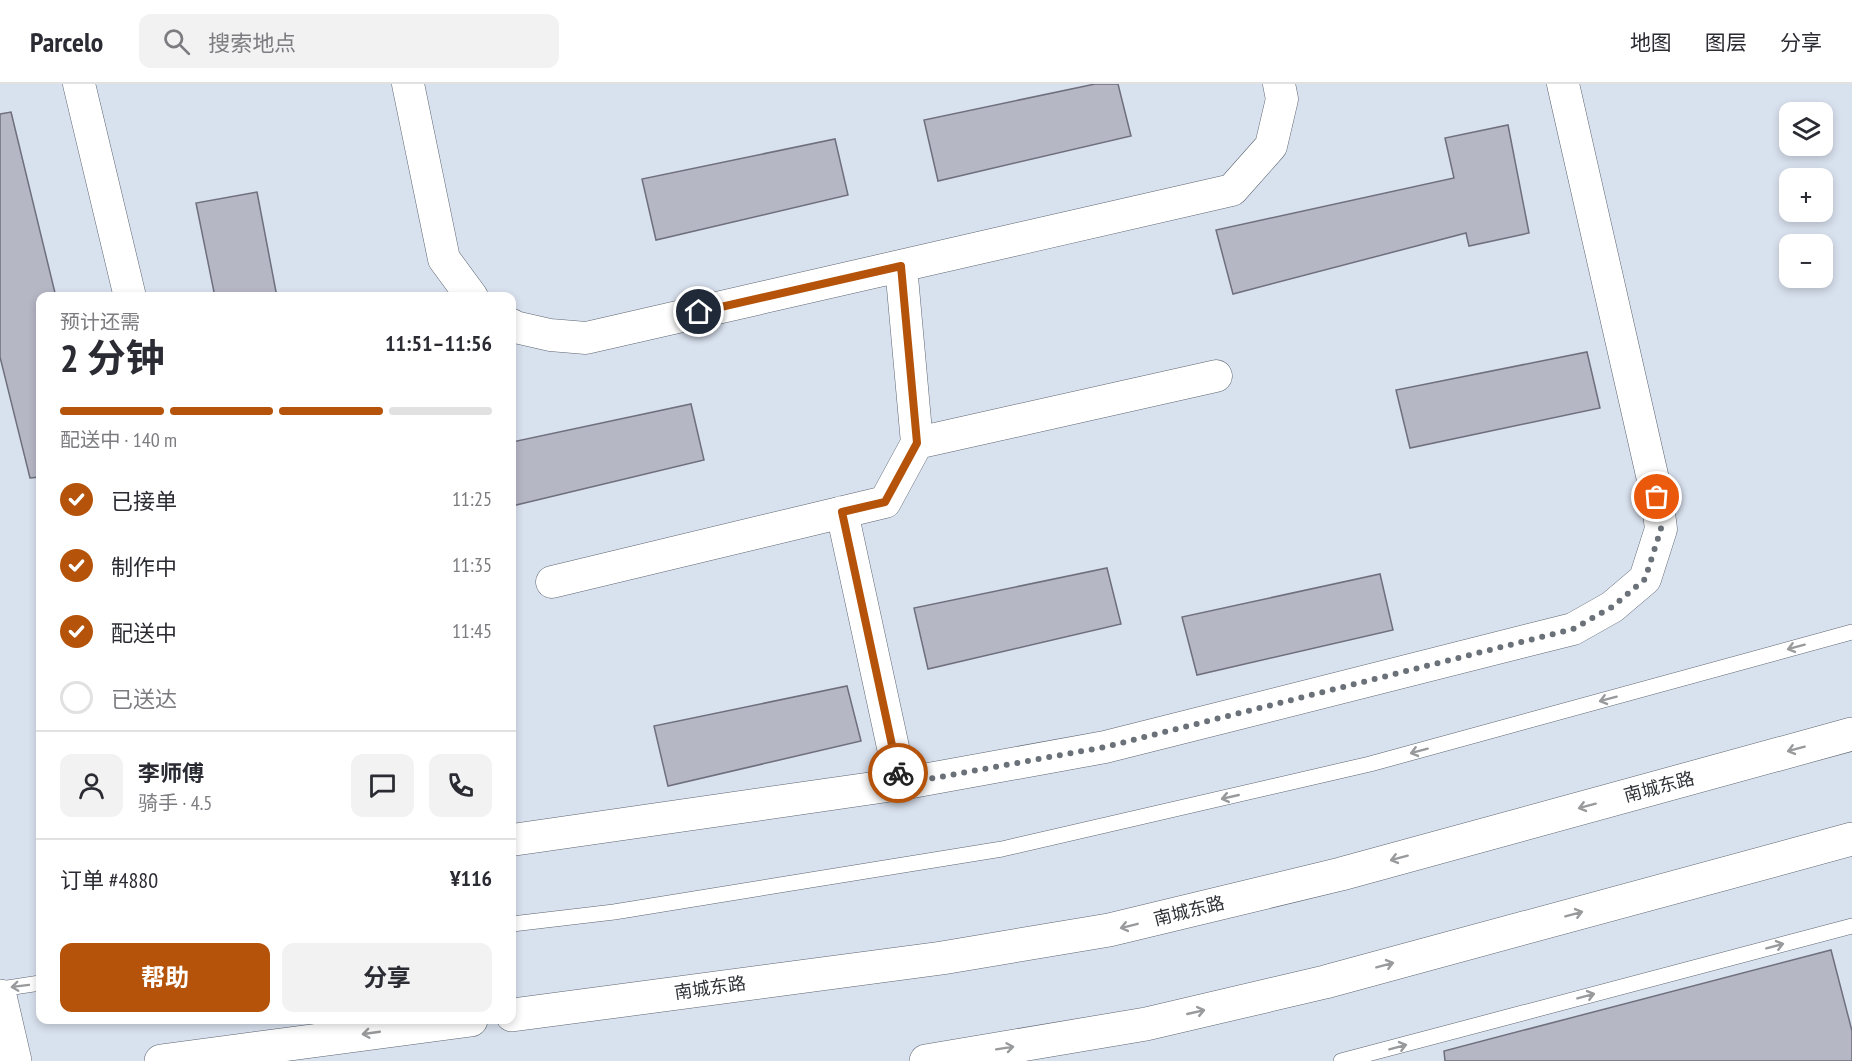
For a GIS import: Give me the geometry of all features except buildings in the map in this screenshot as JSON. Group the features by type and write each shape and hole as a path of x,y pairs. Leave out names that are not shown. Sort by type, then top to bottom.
{"main road":[{"name":"南城东路","path":"516,1014 942,958 1109,930 1341,874 1852,734"},
{"path":"926,1061 1146,1024 1313,985 1852,839"},
{"path":"0,996 15,1061"},
{"path":"161,1061 441,1024"}],"street":[{"path":"79,84 129,292"},
{"path":"408,84 444,259 468,292"},
{"path":"516,327 550,335 586,338 1232,190 1271,146 1282,99 1279,84"},
{"path":"516,839 901,784 1105,747 1573,629 1612,607 1645,579 1661,529 1657,497 1563,84"},
{"path":"552,582 885,502 917,443 901,266"},
{"path":"917,443 1216,376"},
{"path":"842,512 901,784"}],"lane":[{"path":"516,924 614,912 1002,849 1370,764 1852,632"},
{"path":"1341,1061 1852,926"},
{"path":"0,988 36,984"}],"way so far":[{"path":"898,773 901,784 1105,747 1573,629 1612,607 1645,579 1661,529 1657,497"}],"route":[{"path":"699,312 901,266 917,443 885,502 842,512 898,773"}]}
